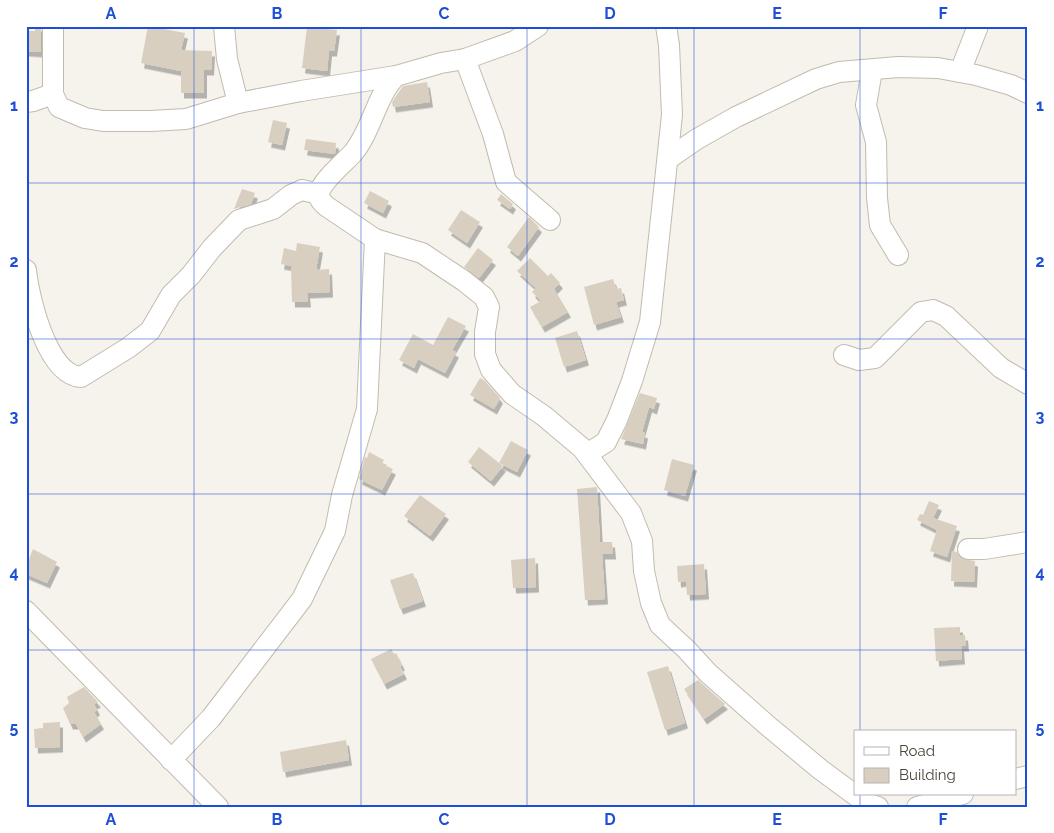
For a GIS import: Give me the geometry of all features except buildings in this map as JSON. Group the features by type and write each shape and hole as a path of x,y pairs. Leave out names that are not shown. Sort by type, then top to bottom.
{"street":[{"path":"54,26 53,94 59,108 85,118 103,121 186,119 238,103 396,76 441,63 465,59 514,40 538,26"},
{"path":"224,26 227,59 238,103"},
{"path":"587,454 606,442 617,420 632,381 650,322 672,115 669,45 666,26"},
{"path":"960,72 978,26"},
{"path":"465,59 493,134 506,182 550,220"},
{"path":"668,159 697,139 736,117 816,79 839,72 898,66 938,68 1002,83 1028,93"},
{"path":"872,70 866,106 876,142 877,198 880,225 898,255"},
{"path":"396,76 389,83 371,124 354,152 337,168 319,194 320,200 375,239 422,253 484,297 489,307 485,332 485,354 491,370 512,394 544,416 582,448 631,513 642,541 646,579 651,602 660,625 686,648 708,673 768,726 821,770 854,794"},
{"path":"26,102 53,94"},
{"path":"26,270 28,288 40,331 64,371 73,377 81,377 150,331 171,295 239,220 273,209 291,195 302,190 319,194"},
{"path":"171,760 211,718 302,598 335,531 342,495 367,409 375,239"},
{"path":"844,355 859,360 875,358 920,312 933,310 946,316 1001,368 1028,384"},
{"path":"968,549 984,549 1028,542"},
{"path":"26,611 218,807"},
{"path":"857,796 866,803 878,807"},
{"path":"917,807 955,796"}]}
